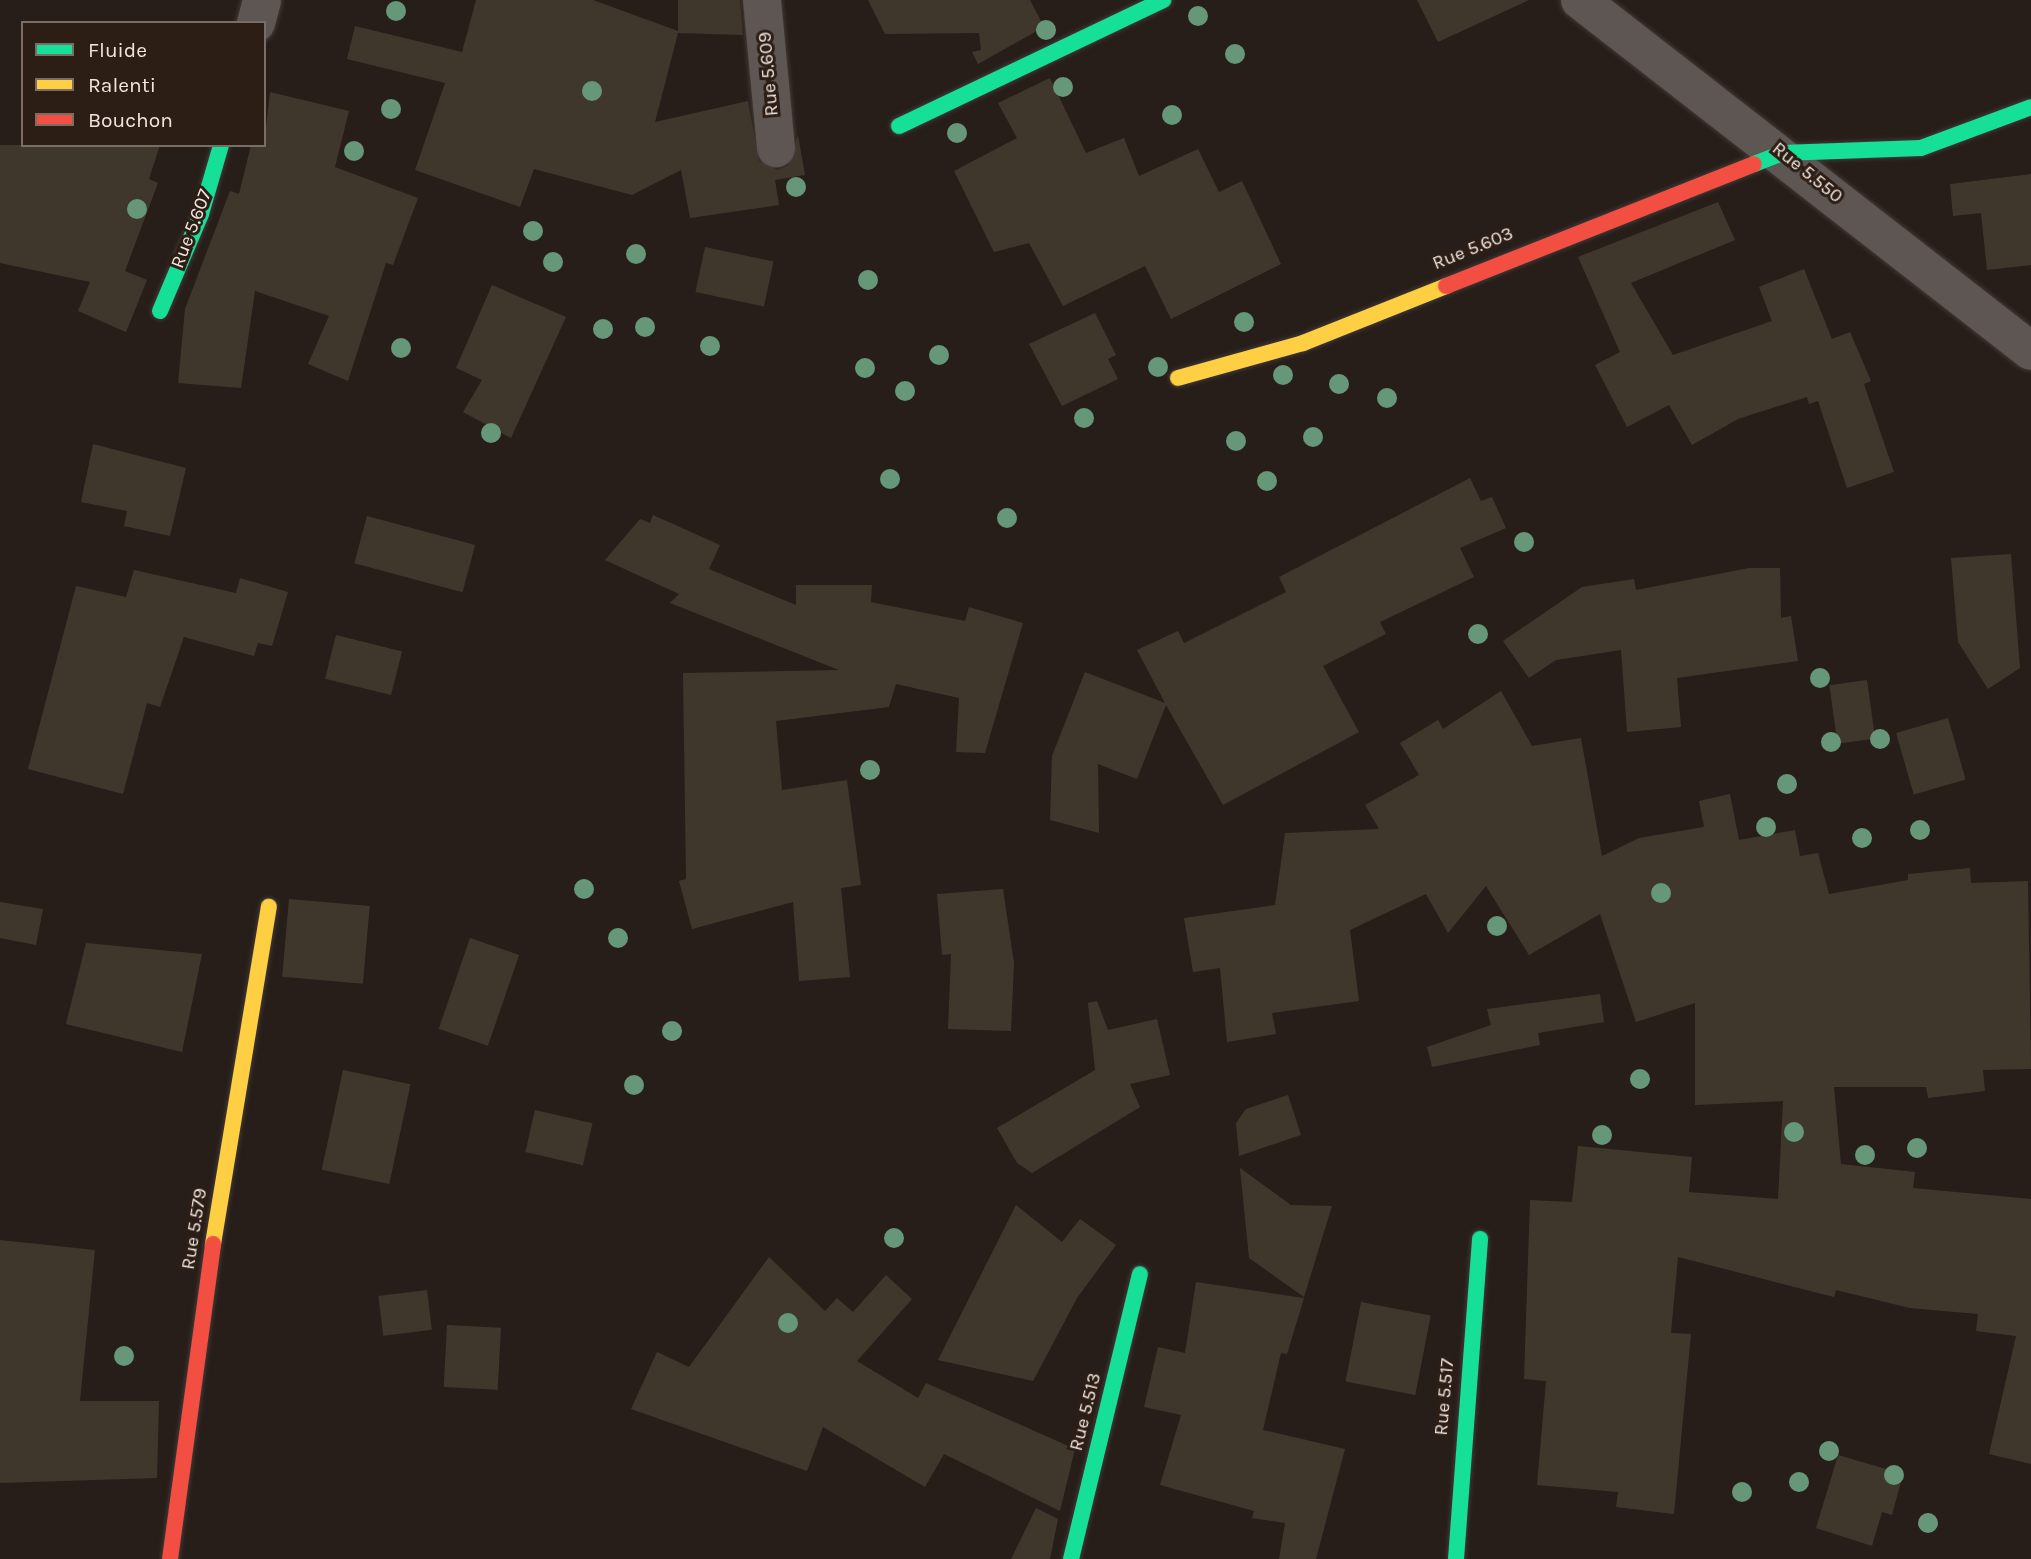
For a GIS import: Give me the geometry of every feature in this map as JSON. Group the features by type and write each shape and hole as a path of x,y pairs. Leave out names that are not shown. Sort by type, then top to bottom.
{"street":[{"path":"257,21 262,0"},
{"name":"Rue 5.609","path":"762,0 776,148"},
{"path":"899,126 1163,0"},
{"name":"Rue 5.550","path":"1580,0 1782,153 2031,351"},
{"name":"Rue 5.603","path":"1178,378 1303,343 1782,153 1921,148 2031,107"},
{"name":"Rue 5.607","path":"160,311 201,214 219,147"},
{"name":"Rue 5.579","path":"170,1559 187,1405 269,906"},
{"name":"Rue 5.517","path":"1456,1559 1480,1239"},
{"name":"Rue 5.513","path":"1072,1559 1140,1274"}],"building":[{"path":"476,0 593,0 678,31 678,0 740,0 743,35 678,33 655,122 748,101 759,161 777,170 788,166 798,135 805,175 775,180 779,205 690,218 681,170 632,195 534,169 520,207 415,170 445,83 347,59 355,26 462,52"},
{"path":"868,0 1030,0 1044,27 978,64 972,52 981,50 979,33 885,34"},
{"path":"1417,0 1529,0 1438,42"},
{"path":"1050,78 1086,153 1124,138 1139,176 1198,149 1219,192 1242,181 1281,264 1171,319 1145,266 1063,306 1029,243 994,252 954,171 1017,138 998,103"},
{"path":"270,92 349,111 335,167 418,198 393,265 386,263 348,381 308,364 329,316 255,291 241,388 178,383 185,309 230,191 239,194 251,147 266,147"},
{"path":"0,145 159,147 149,179 158,183 125,271 147,280 126,332 78,311 90,282 0,263"},
{"path":"2031,174 2031,265 1987,270 1981,213 1953,216 1950,184"},
{"path":"1718,202 1735,240 1631,283 1673,355 1772,321 1759,287 1804,269 1832,339 1850,332 1871,381 1864,384 1894,472 1847,488 1818,401 1809,404 1807,397 1738,419 1692,445 1669,405 1627,427 1595,365 1620,352 1578,257"},
{"path":"705,247 773,262 764,307 695,292"},
{"path":"492,285 566,317 511,438 463,412 482,380 456,368"},
{"path":"1095,313 1116,355 1108,359 1118,379 1062,406 1029,344"},
{"path":"93,444 186,468 170,536 124,526 127,511 81,502"},
{"path":"1470,478 1481,501 1492,497 1506,528 1460,548 1474,577 1380,622 1386,634 1323,666 1359,732 1223,805 1166,705 1137,779 1098,764 1099,833 1050,820 1052,756 1085,672 1165,703 1137,650 1178,631 1184,643 1286,592 1279,577"},
{"path":"653,515 720,545 709,569 796,605 796,585 872,585 871,602 965,621 969,607 1023,623 985,753 956,752 959,698 896,684 889,707 776,721 782,790 847,780 861,885 841,888 850,977 799,981 793,902 692,929 679,881 686,879 683,673 839,670 670,603 679,594 605,560 640,519 650,523"},
{"path":"367,516 475,545 463,592 354,563"},
{"path":"2011,554 2020,668 1988,689 1958,642 1951,558"},
{"path":"1749,568 1780,568 1781,618 1791,616 1798,661 1677,678 1681,727 1627,732 1621,650 1556,660 1529,678 1503,641 1582,587 1634,579 1636,590"},
{"path":"134,570 236,593 240,578 288,592 272,646 258,643 254,656 184,637 160,707 147,703 123,794 28,769 76,586 126,597"},
{"path":"336,635 402,651 391,695 325,679"},
{"path":"1867,680 1875,738 1838,744 1829,685"},
{"path":"1501,691 1532,746 1581,738 1602,856 1639,838 1704,827 1699,801 1730,794 1739,840 1795,830 1800,856 1818,853 1829,894 1908,880 1908,874 1970,868 1971,883 2028,881 2031,1069 1983,1070 1985,1091 1928,1098 1926,1087 1834,1087 1841,1164 1915,1172 1913,1188 2031,1199 2031,1464 1989,1454 2016,1336 1976,1331 1978,1314 1910,1308 1836,1290 1834,1297 1678,1257 1671,1333 1691,1334 1674,1514 1616,1507 1618,1492 1537,1485 1546,1381 1524,1379 1530,1200 1572,1202 1578,1146 1692,1157 1689,1192 1778,1199 1783,1101 1695,1105 1695,1003 1636,1022 1600,914 1529,955 1486,886 1448,933 1426,894 1350,930 1359,1001 1272,1013 1276,1034 1227,1042 1220,968 1193,972 1184,918 1275,905 1285,833 1379,829 1365,805 1419,775 1400,743 1438,720 1443,729"},
{"path":"1948,718 1966,780 1914,794 1896,733"},
{"path":"1003,889 1014,963 1011,1031 948,1029 951,954 942,955 937,894"},
{"path":"289,899 370,906 363,984 282,977"},
{"path":"0,902 43,909 36,945 0,938"},
{"path":"470,938 519,955 488,1046 439,1029"},
{"path":"86,943 202,954 182,1052 66,1024"},
{"path":"1600,994 1604,1022 1538,1033 1540,1045 1432,1067 1427,1047 1491,1025 1487,1009"},
{"path":"1097,1001 1108,1030 1157,1019 1170,1075 1130,1084 1140,1107 1032,1173 1017,1163 997,1128 1095,1070 1088,1003"},
{"path":"343,1070 410,1084 389,1184 322,1170"},
{"path":"1288,1095 1301,1135 1239,1156 1236,1123 1246,1109"},
{"path":"535,1110 592,1123 583,1165 525,1152"},
{"path":"1240,1168 1291,1205 1332,1206 1304,1297 1249,1258"},
{"path":"1016,1205 1062,1242 1080,1219 1116,1245 1077,1298 1033,1381 938,1360"},
{"path":"0,1240 95,1250 80,1401 159,1401 157,1478 0,1483"},
{"path":"769,1257 825,1311 837,1298 853,1312 886,1275 912,1299 857,1361 918,1398 926,1383 1075,1449 1060,1511 944,1454 925,1487 823,1427 807,1471 631,1409 657,1352 689,1367"},
{"path":"1196,1282 1304,1298 1287,1354 1281,1353 1263,1430 1345,1449 1316,1559 1279,1559 1285,1523 1252,1518 1254,1511 1160,1485 1181,1415 1144,1407 1158,1347 1185,1353"},
{"path":"427,1290 432,1330 383,1336 378,1296"},
{"path":"1361,1302 1431,1316 1415,1395 1346,1382"},
{"path":"447,1325 501,1328 498,1390 444,1387"},
{"path":"1838,1455 1903,1474 1892,1515 1882,1512 1872,1546 1816,1528"},
{"path":"1036,1508 1058,1519 1050,1559 1011,1559"}],"traffic: fast":[{"path":"899,126 1163,0"},
{"path":"1754,164 1782,153 1921,148 2031,107"},
{"path":"160,311 201,214 220,147"},
{"path":"1456,1559 1480,1239"},
{"path":"1071,1559 1140,1274"}],"traffic: slow":[{"path":"1178,378 1303,343 1446,286"},
{"path":"213,1244 269,907"}],"traffic: jam":[{"path":"1446,286 1754,164"},
{"path":"170,1559 213,1244"}]}
